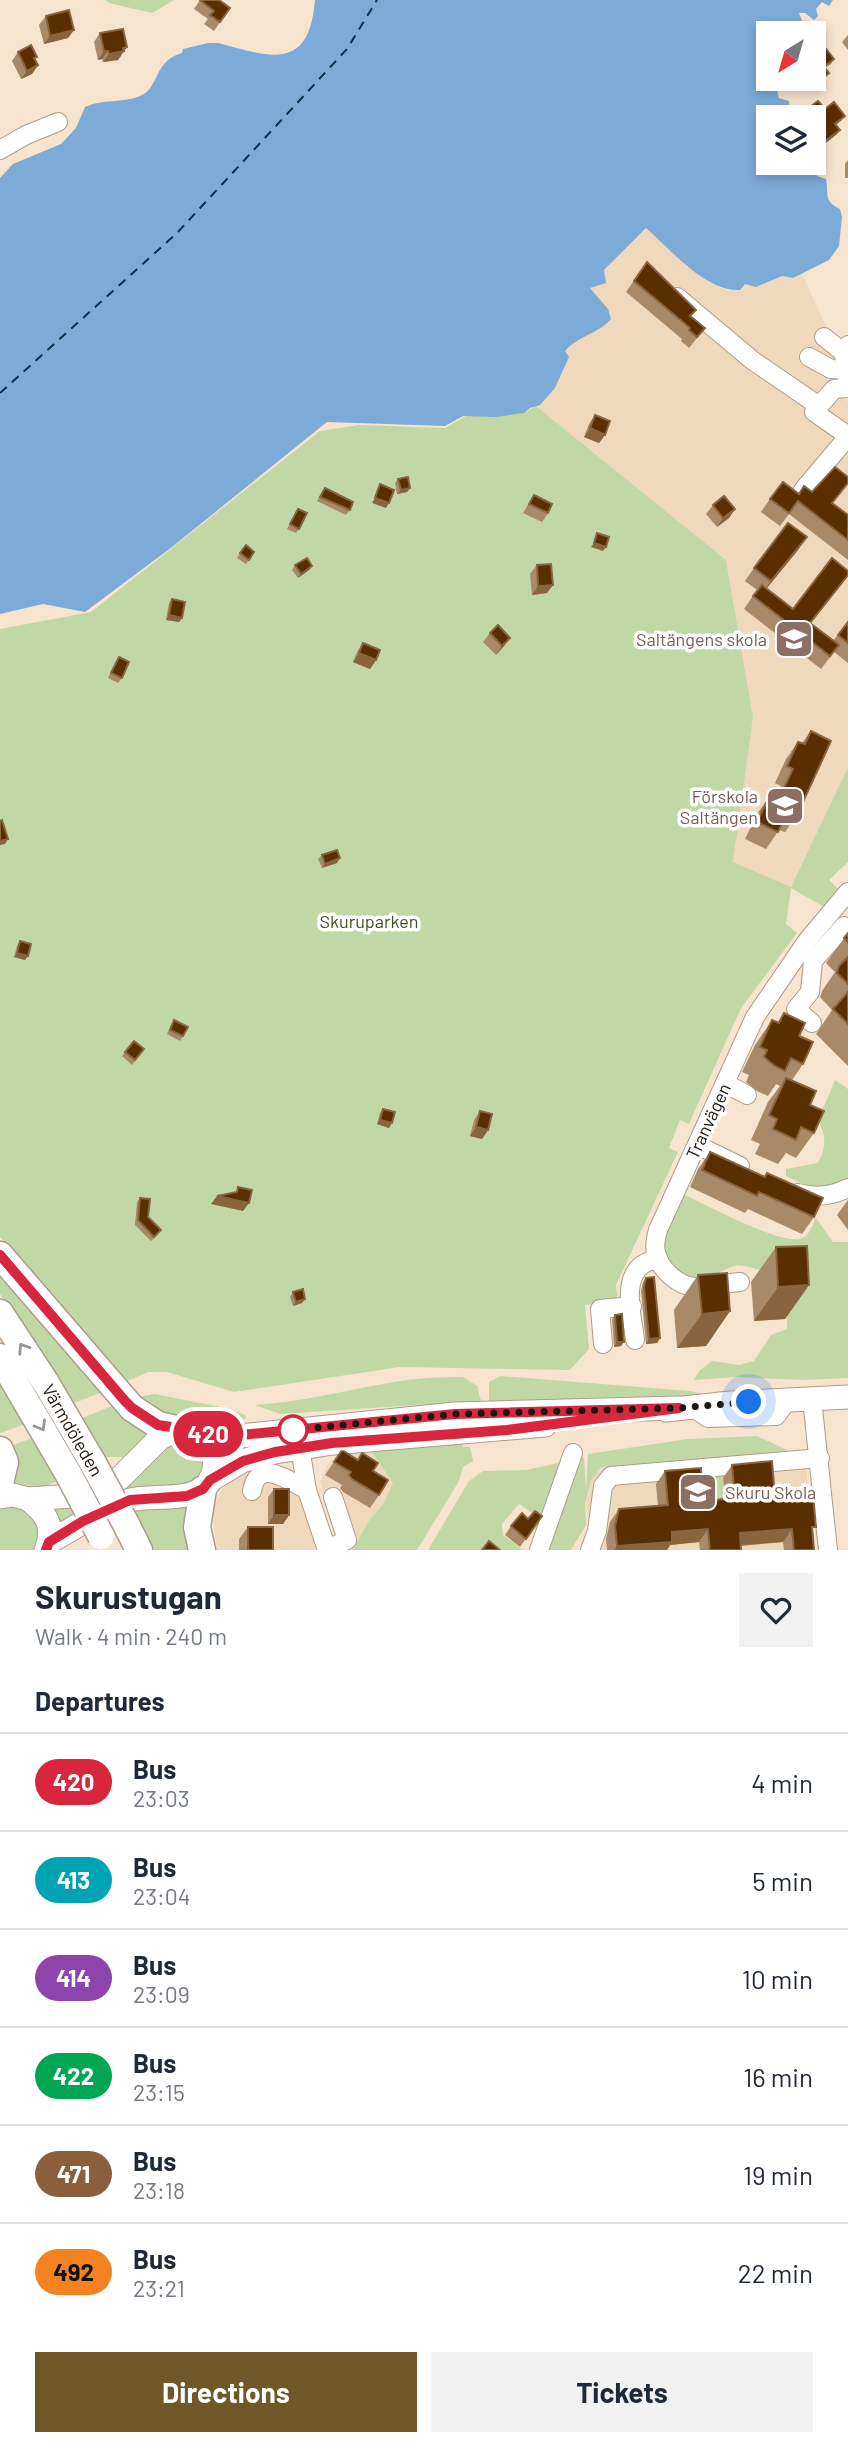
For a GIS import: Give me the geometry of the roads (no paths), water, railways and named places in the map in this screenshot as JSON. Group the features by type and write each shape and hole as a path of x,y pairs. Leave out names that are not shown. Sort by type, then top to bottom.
{"highway":[{"path":"0,1255 119,1394 139,1413 158,1425 188,1432"},
{"name":"Värmdöleden","path":"0,1313 34,1389 64,1467 104,1543"},
{"name":"Värmdöleden","path":"0,1357 34,1389 88,1454 139,1550"},
{"path":"0,1450 5,1462 0,1483"},
{"path":"202,1550 197,1527 206,1485"}],"main road":[{"path":"0,1497 13,1495 28,1499 72,1496 120,1478 160,1438 188,1432 298,1439 455,1414 685,1407 848,1397"},
{"path":"188,1432 208,1444 214,1456 215,1467 206,1485"},
{"path":"47,1546 83,1521 130,1500 175,1498 206,1485 249,1458 298,1439"},
{"path":"28,1499 43,1511 47,1518 47,1546"}],"street":[{"path":"0,150 26,135 58,122"},
{"path":"664,282 681,302 743,353 819,406"},
{"path":"824,337 847,368"},
{"path":"809,357 831,369 847,368"},
{"path":"803,490 846,439 844,433 814,412 834,389 847,368"},
{"name":"Tranvägen","path":"657,1258 655,1250 658,1230 755,1017 807,941 848,892"},
{"path":"812,1023 796,1009 810,992 813,961 846,928 830,913"},
{"path":"726,1083 747,1095"},
{"path":"697,1145 760,1175"},
{"path":"785,1187 807,1196 837,1194 848,1188"},
{"path":"635,1340 630,1286 642,1265 657,1258 672,1276 695,1287 740,1282"},
{"path":"603,1344 600,1309 632,1306"},
{"path":"813,1399 828,1550"},
{"path":"298,1439 307,1490 327,1549 347,1540 333,1497"},
{"path":"539,1550 573,1453"},
{"path":"590,1550 597,1531 603,1486 611,1475 820,1458"},
{"path":"252,1491 254,1480 261,1474 275,1473 307,1490"}],"water":[{"path":"315,0 833,0 829,6 822,2 816,9 818,16 814,20 805,13 799,13 802,21 756,21 756,91 777,91 779,98 789,101 789,105 756,105 756,175 816,175 826,179 829,200 840,209 842,217 839,246 829,260 793,278 782,276 756,287 745,284 740,290 727,289 690,268 646,228 604,270 606,283 590,288 608,309 611,319 565,351 569,357 555,388 540,405 524,413 496,417 463,416 445,426 327,422 172,547 85,612 43,604 0,614 0,178 13,164 61,144 76,128 85,107 134,98 146,92 166,62 182,53 183,49 218,43 270,55 284,54 296,49 305,39"}],"place":[{"name":"Saltängens skola","path":"794,639"},
{"name":"Förskola Saltängen","path":"785,806"},
{"name":"Skuru Skola","path":"698,1492"}],"park label":[{"name":"Skuruparken","path":"369,921"}]}
